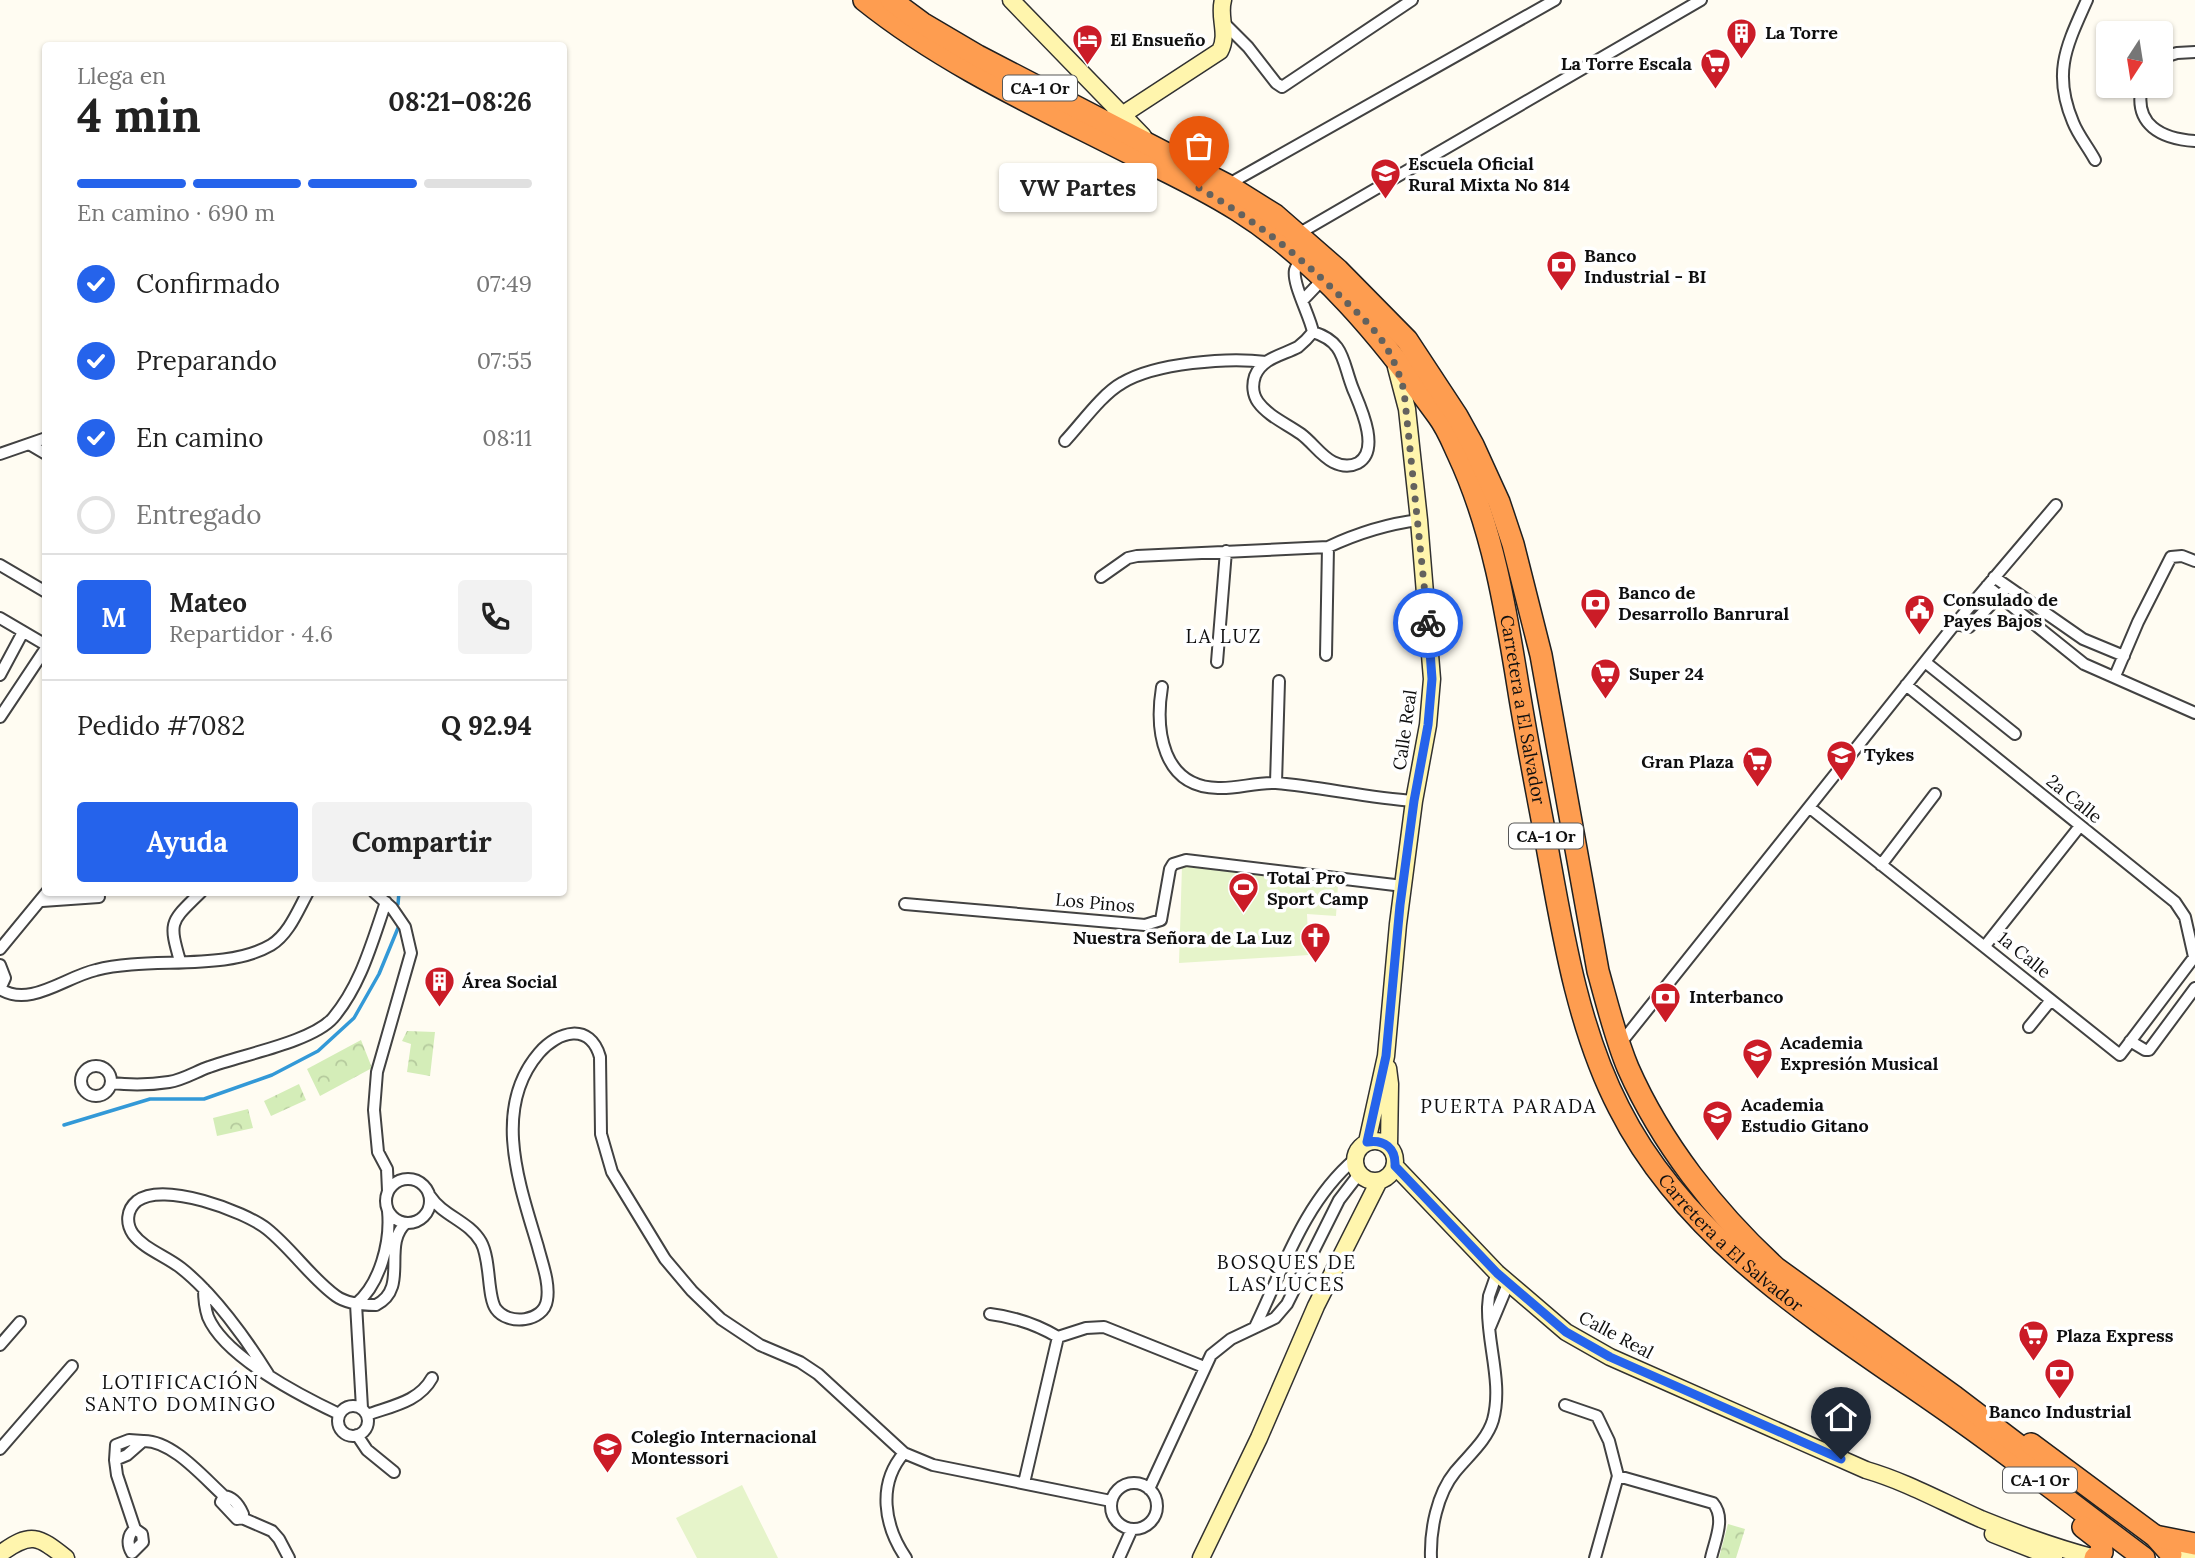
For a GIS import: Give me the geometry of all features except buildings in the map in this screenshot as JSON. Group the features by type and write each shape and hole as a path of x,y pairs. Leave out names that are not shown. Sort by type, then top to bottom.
{"highway":[{"name":"Carretera a El Salvador","path":"864,0 917,40 970,71 1190,183 1237,210 1301,259 1362,317 1384,343 1444,423 1471,480 1486,528 1508,627 1573,976 1593,1046 1622,1115 1641,1147 1670,1185 1716,1236 1782,1294 1962,1412 2162,1552"},
{"name":"Carretera a El Salvador","path":"891,0 922,23 978,56 1113,117 1153,146 1227,185 1275,215 1338,270 1408,340 1457,416 1486,470 1499,502 1533,616 1596,958 1609,1011 1633,1079 1689,1171 1751,1244 1791,1279 1962,1412"},
{"path":"1962,1412 2008,1466 2101,1541 2102,1552 2095,1558"},
{"path":"2162,1552 2195,1545"}],"main road":[{"path":"1011,0 1113,117 1220,51 1224,42 1221,9 1223,0"},
{"name":"Calle Real","path":"1367,1142 1386,1056 1403,886 1414,801 1428,725 1432,679 1407,408 1401,380 1384,343"},
{"path":"1407,408 1429,403"},
{"name":"Calle Real","path":"1386,1056 1390,1084 1389,1146"},
{"path":"1365,1173 1389,1175 1395,1166 1395,1155 1389,1146 1378,1141 1367,1142 1359,1149 1365,1173 1372,1197"},
{"name":"Calle Real","path":"1395,1166 1502,1279 1566,1332 1610,1357 1866,1470 1897,1479 1980,1518 2095,1558"},
{"path":"1349,1241 1365,1173"},
{"path":"1201,1558 1259,1437 1315,1307 1372,1197 1385,1185 1398,1180 1415,1186"},
{"path":"1866,1470 2004,1534 2072,1558"},
{"name":"Calle Real","path":"1866,1470 1892,1488 1957,1519 2054,1558"},
{"path":"0,1554 31,1537 40,1539 66,1558"},
{"path":"2162,1552 2195,1554"}],"street":[{"path":"1224,23 1282,87 1412,0"},
{"path":"1227,185 1555,0"},
{"path":"1298,234 1701,0"},
{"path":"2087,0 2067,47 2062,68 2073,124 2095,160"},
{"path":"2174,53 2195,52"},
{"path":"2140,98 2141,108 2157,132 2171,139 2195,141"},
{"path":"1301,259 1295,270 1296,282 1313,332 1334,341 1340,349 1366,422 1368,449 1363,459 1356,464 1346,466 1328,459 1301,434 1258,402 1254,384 1256,374 1266,362 1299,346 1313,332"},
{"path":"1303,300 1323,279"},
{"path":"1065,441 1120,384 1142,373 1223,361 1266,362"},
{"path":"0,454 42,439"},
{"path":"29,444 42,452"},
{"path":"1620,1044 1955,624 2056,505"},
{"path":"1101,577 1128,558 1137,556 1328,547 1374,528 1419,520"},
{"path":"1326,655 1328,547"},
{"path":"1217,662 1226,551"},
{"path":"2115,676 2171,557 2182,556 2195,561"},
{"path":"0,565 42,591"},
{"path":"1994,577 2082,639 2124,656"},
{"path":"1987,586 2074,657 2094,669 2195,713"},
{"path":"1955,624 1969,627 2008,586"},
{"path":"0,618 42,644"},
{"path":"0,675 23,632"},
{"path":"0,718 42,652"},
{"path":"1925,662 2015,734"},
{"path":"1276,783 1279,681"},
{"name":"2a Calle","path":"1906,685 2180,908 2185,916 2195,956"},
{"path":"1162,687 1158,708 1160,734 1172,767 1202,786 1217,788 1251,783 1276,783 1414,801"},
{"path":"1881,865 1935,794"},
{"name":"1a Calle","path":"1809,807 2120,1055 2130,1041"},
{"path":"1985,946 2080,826"},
{"name":"Los Pinos","path":"905,904 1145,925 1161,919 1170,869 1173,864 1186,860 1403,886"},
{"path":"180,961 173,932 174,922 197,896"},
{"path":"0,965 5,978 0,989 9,995 30,996 95,970 132,963 234,957 254,953 273,944 289,926 306,896"},
{"path":"356,1304 368,1294 383,1259 388,1228 387,1169 378,1152 375,1121 377,1072 411,953 405,927 379,896"},
{"path":"0,949 45,897 99,897"},
{"path":"111,1083 134,1085 173,1082 320,1029 331,1021 344,1004 362,972 386,902"},
{"path":"2195,956 2130,1041 2145,1051 2150,1050 2195,988"},
{"path":"2029,1027 2052,1000"},
{"path":"388,1191 392,1185 402,1180 419,1181 439,1207 466,1225 481,1242 488,1264 493,1306 498,1312 522,1320 541,1313 548,1301 545,1273 520,1188 512,1146 513,1123 522,1083 536,1057 562,1035 574,1033 586,1037 595,1046 600,1057 600,1122 607,1160 624,1196 665,1259 721,1319 760,1345 800,1362 818,1374 904,1453 933,1465 1111,1501"},
{"path":"387,1169 402,1180"},
{"path":"1255,1327 1300,1230 1333,1180 1365,1173"},
{"path":"1149,1489 1204,1367 1220,1346 1275,1318 1287,1304 1339,1200 1365,1173"},
{"path":"268,1374 204,1289 182,1268 142,1244 134,1236 128,1223 130,1209 138,1200 153,1194 177,1195 230,1211 264,1226 290,1248 337,1297 356,1304 376,1306 389,1296 395,1276 397,1234 406,1223"},
{"path":"423,1217 429,1209 430,1196"},
{"path":"388,1211 399,1221 406,1223 435,1214 451,1215"},
{"path":"1431,1558 1431,1535 1440,1499 1453,1475 1480,1443 1492,1422 1495,1393 1489,1296 1502,1279"},
{"path":"204,1289 208,1317 218,1333 239,1354 307,1398 340,1414"},
{"path":"356,1304 365,1412 366,1430 357,1435 343,1432 338,1424 340,1414 349,1406 365,1412 415,1397 426,1389 432,1378"},
{"path":"990,1314 1037,1324 1058,1337 1086,1328 1104,1327 1204,1367"},
{"path":"0,1345 20,1322"},
{"path":"1024,1483 1058,1337"},
{"path":"0,1448 72,1366"},
{"path":"1564,1405 1592,1413 1599,1419 1612,1449 1618,1476 1595,1558"},
{"path":"357,1435 367,1450 394,1472"},
{"path":"133,1556 129,1537 135,1529 117,1475 115,1449 121,1442 143,1441 161,1444 191,1466 223,1496 230,1497 243,1514 242,1518 272,1531 289,1558"},
{"path":"904,1453 890,1477 886,1504 892,1533 906,1558"},
{"path":"1618,1476 1713,1503 1720,1522 1711,1558"},
{"path":"1127,1484 1142,1485 1149,1489 1156,1502 1155,1515 1146,1525 1132,1529 1118,1523 1113,1517 1111,1501 1120,1488 1127,1484"},
{"path":"1119,1558 1132,1529"}],"green space":[{"name":"Total Pro Sport Camp","path":"1182,866 1338,884 1336,916 1307,914 1309,955 1179,963"},
{"path":"407,1031 435,1032 430,1076 407,1072 411,1044 402,1041"},
{"path":"361,1040 372,1068 320,1096 307,1069"},
{"path":"299,1084 306,1100 271,1116 264,1101"},
{"path":"248,1109 253,1128 217,1136 213,1118"},
{"path":"742,1485 778,1558 697,1558 676,1518"},
{"path":"1728,1524 1745,1529 1736,1558 1719,1558"}],"waterway":[{"path":"398,904 399,896"},
{"path":"64,1125 150,1099 204,1099 272,1075 318,1051 354,1018 379,974 398,928"}],"way so far":[{"path":"1199,188 1269,232 1328,284 1384,343 1397,368 1407,408 1428,623"}],"place":[{"name":"La Torre","path":"1742,60"},
{"name":"El Ensueño","path":"1087,67"},
{"name":"La Torre Escala","path":"1715,91"},
{"name":"VW Partes","path":"1199,188"},
{"name":"Escuela Oficial Rural Mixta No 814","path":"1385,201"},
{"name":"Banco Industrial - BI","path":"1561,293"},
{"name":"Banco de Desarrollo Banrural","path":"1595,630"},
{"name":"Consulado de Payes Bajos","path":"1920,637"},
{"name":"Super 24","path":"1606,701"},
{"name":"Tykes","path":"1841,782"},
{"name":"Gran Plaza","path":"1757,789"},
{"name":"Total Pro Sport Camp","path":"1244,915"},
{"name":"Nuestra Señora de La Luz","path":"1315,965"},
{"name":"Área Social","path":"439,1009"},
{"name":"Interbanco","path":"1666,1024"},
{"name":"Academia Expresión Musical","path":"1757,1080"},
{"name":"Academia Estudio Gitano","path":"1718,1142"},
{"name":"Plaza Express","path":"2033,1363"},
{"name":"Banco Industrial","path":"2060,1401"},
{"name":"Colegio Internacional Montessori","path":"608,1474"}],"district":[{"name":"LA LUZ","path":"1224,636"},
{"name":"PUERTA PARADA","path":"1509,1106"},
{"name":"BOSQUES DE LAS LUCES","path":"1287,1273"},
{"name":"LOTIFICACIÓN SANTO DOMINGO","path":"181,1393"}],"route":[{"path":"1428,623 1432,679 1428,725 1414,801 1400,905 1386,1056 1367,1142 1378,1141 1389,1146 1395,1155 1395,1166 1508,1284 1566,1332 1610,1357 1841,1459"}]}
